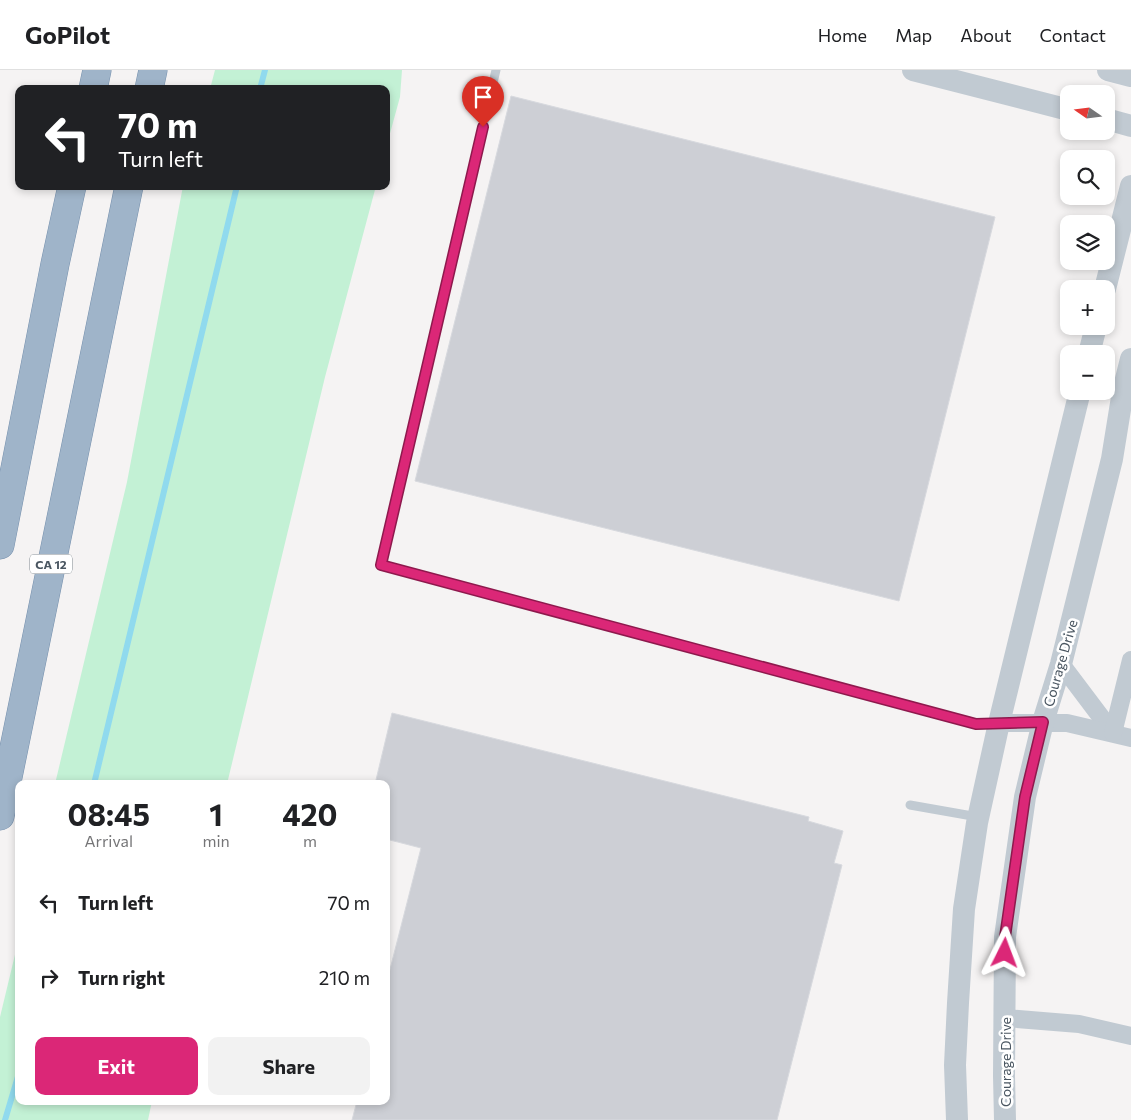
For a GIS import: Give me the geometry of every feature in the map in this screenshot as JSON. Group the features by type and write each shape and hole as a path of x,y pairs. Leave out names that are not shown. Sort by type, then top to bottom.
{"highway":[{"path":"78,85 80,70"},
{"path":"94,85 97,70"},
{"path":"150,85 153,70"},
{"path":"55,264 64,190"},
{"path":"0,545 71,190"},
{"name":"CA 12","path":"0,816 128,190"}],"street":[{"path":"913,70 1060,108"},
{"path":"1108,70 1131,76"},
{"path":"1115,122 1131,126"},
{"path":"1107,280 1131,186"},
{"name":"Courage Drive","path":"1005,1120 1005,937 1025,797 1043,722 1061,664 1112,459 1123,391 1131,359"},
{"path":"957,1120 955,1065 964,909 978,817 998,723 1078,400"},
{"path":"1113,734 1131,660"},
{"path":"1061,664 1113,734"},
{"path":"998,723 1067,723 1131,738"},
{"path":"1005,1018 1079,1024 1131,1036"}],"lane":[{"path":"496,70 381,565 967,722 976,724 998,723"},
{"path":"910,805 978,817"}],"green space":[{"path":"215,70 402,70 400,97 390,133 390,85 211,85"},
{"path":"182,190 375,190 325,377 228,780 56,780 127,482"},
{"path":"15,955 15,1105 151,1105 148,1120 0,1120 0,1017"}],"building":[{"path":"511,96 995,217 899,601 415,481"},
{"path":"392,713 809,817 808,821 843,831 834,863 842,865 777,1120 352,1120 356,1105 390,1105 390,969 421,848 390,840 390,780 376,780"}],"waterway":[{"path":"261,85 265,70"},
{"path":"95,780 236,190"},
{"path":"5,1120 15,1086"}],"route":[{"path":"483,127 381,565 976,724 1043,722 1025,797 1005,937 1005,953"}]}
